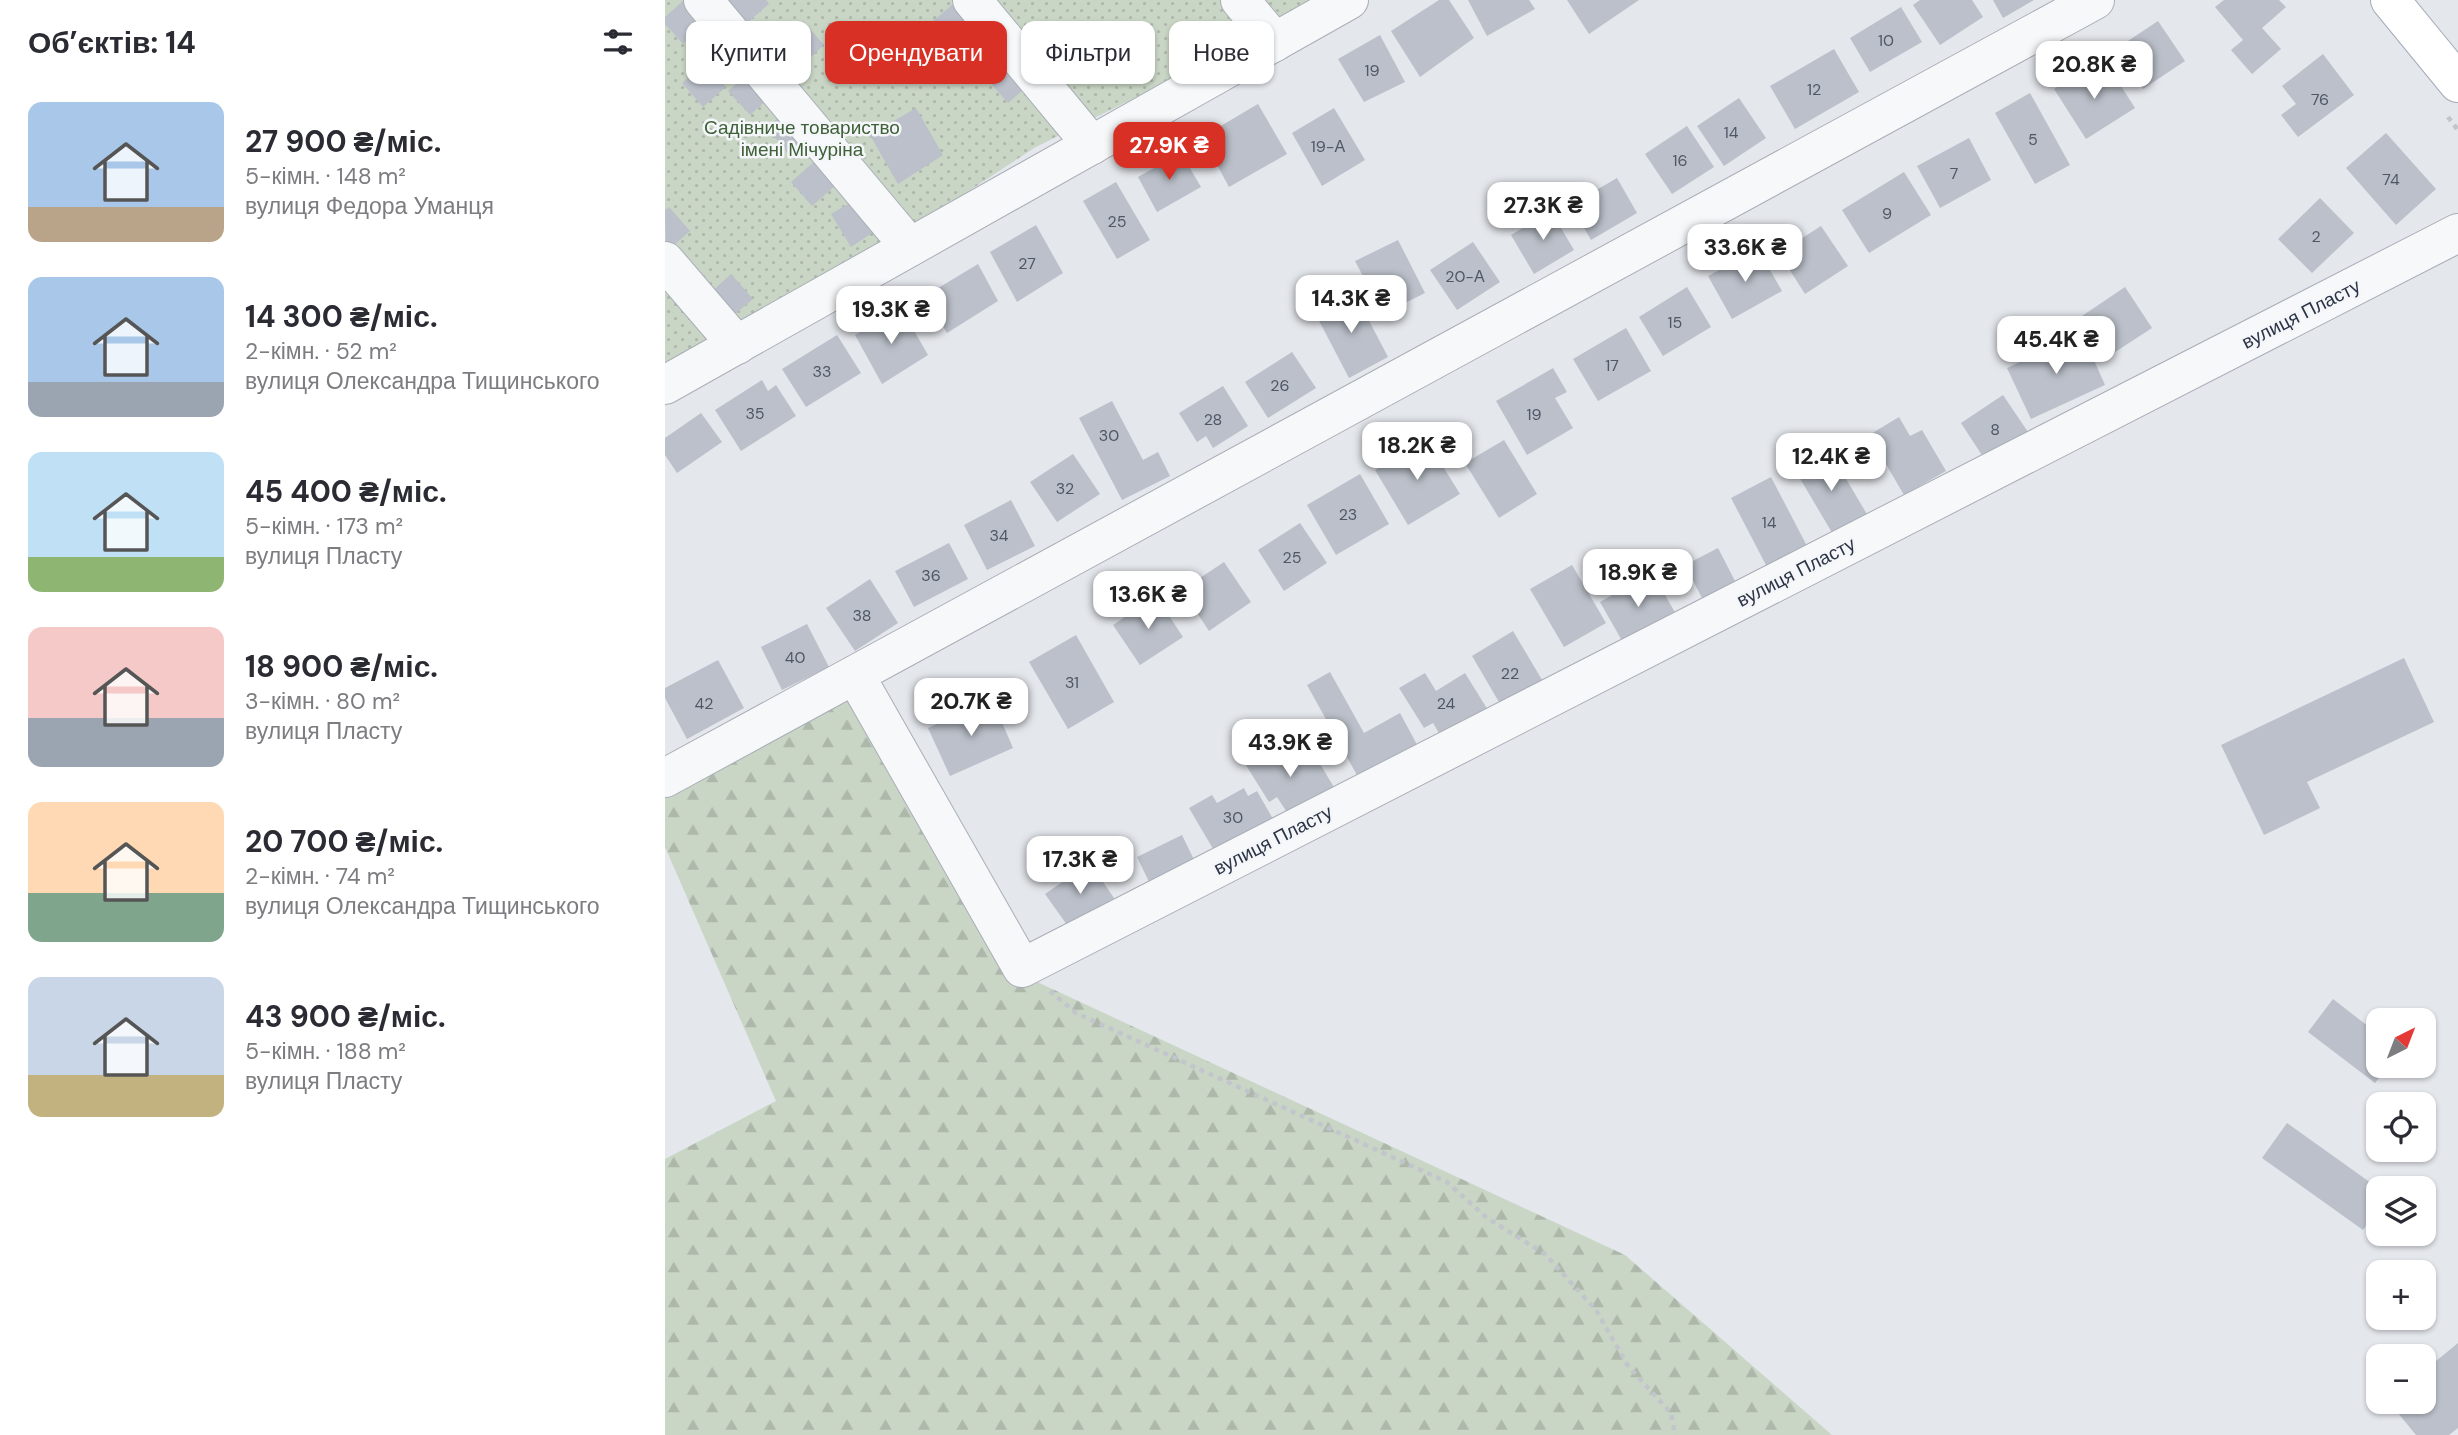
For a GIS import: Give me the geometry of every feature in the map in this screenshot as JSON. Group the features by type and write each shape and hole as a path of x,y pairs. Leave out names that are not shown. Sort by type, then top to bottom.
{"main road":[{"path":"2390,0 2458,83"}],"street":[{"path":"703,0 910,247"},
{"path":"972,0 1092,145"},
{"path":"1240,0 1275,42"},
{"path":"665,385 1349,0"},
{"path":"665,778 2095,0"},
{"name":"вулиця Пласту","path":"1022,968 2458,233"},
{"path":"665,261 737,345"},
{"path":"855,675 1022,968"}],"path":[{"path":"1022,968 1076,1013 1447,1182 1487,1218 1545,1254 1596,1310 1628,1366 1671,1413 1675,1435"}],"green space":[{"name":"Садівниче товариство імені Мічуріна","path":"665,0 1326,0 1274,28 1274,21 1169,21 1169,81 1034,148 825,286 665,373"},
{"path":"855,682 1020,974 1625,1255 1832,1435 665,1435 665,1159 776,1101 665,847 665,783"}],"building":[{"path":"684,0 703,21 686,21 686,41 683,44 665,24 665,17"},
{"path":"724,0 766,0 769,4 749,21 743,21"},
{"path":"1439,0 1449,0 1474,38 1420,77 1391,31"},
{"path":"1468,0 1529,0 1535,9 1487,36"},
{"path":"1567,0 1639,0 1589,34"},
{"path":"1920,0 1972,0 1983,17 1940,45 1913,5"},
{"path":"1993,0 2034,0 2003,18"},
{"path":"2224,0 2279,0 2286,7 2262,28 2281,49 2252,74 2231,50 2243,40 2215,7"},
{"path":"952,5 966,21 933,21"},
{"path":"1901,7 1922,42 1870,72 1850,38"},
{"path":"2158,21 2185,61 2143,89 2116,49"},
{"path":"811,30 824,45 811,57"},
{"path":"1380,35 1405,82 1364,102 1338,59"},
{"path":"1834,49 1859,92 1795,129 1770,86"},
{"path":"2323,54 2354,95 2298,137 2281,115 2296,104 2282,86"},
{"path":"1010,58 1021,71 1021,84 1030,84 1008,103 991,84 1007,84 1007,61"},
{"path":"2091,66 2102,83 2114,75 2135,108 2086,139 2054,89"},
{"path":"686,80 686,84 723,84 726,87 703,107 682,83"},
{"path":"736,84 765,84 774,94 750,115 728,91"},
{"path":"2030,93 2070,165 2035,184 1995,113"},
{"path":"1739,98 1766,138 1724,166 1697,126"},
{"path":"1258,104 1287,154 1229,187 1202,137"},
{"path":"790,107 811,132 788,153 767,128"},
{"path":"916,108 943,155 898,184 870,135"},
{"path":"1334,108 1365,160 1322,186 1292,133"},
{"path":"1687,126 1714,167 1672,194 1645,154"},
{"path":"2386,133 2436,189 2396,225 2346,168"},
{"path":"1969,138 1991,180 1940,208 1917,166"},
{"path":"1181,153 1201,187 1157,212 1138,177"},
{"path":"815,161 836,185 812,206 791,182"},
{"path":"1904,172 1931,215 1869,253 1842,210"},
{"path":"1617,178 1637,213 1591,240 1571,205"},
{"path":"1116,182 1150,240 1117,259 1083,201"},
{"path":"860,197 881,227 851,247 831,214"},
{"path":"2320,198 2354,233 2312,273 2278,239"},
{"path":"669,207 690,231 666,252 665,210"},
{"path":"1551,211 1574,250 1534,274 1511,235"},
{"path":"1036,225 1063,273 1017,302 990,252"},
{"path":"1821,226 1848,266 1805,294 1779,253"},
{"path":"1398,240 1425,293 1383,314 1355,261"},
{"path":"1473,242 1500,282 1457,310 1430,270"},
{"path":"1758,249 1782,291 1732,319 1708,276"},
{"path":"978,264 998,301 947,333 925,296"},
{"path":"731,274 753,299 729,319 708,295"},
{"path":"1687,287 1711,327 1663,356 1639,317"},
{"path":"2125,287 2152,328 2109,356 2082,316"},
{"path":"1354,292 1388,357 1349,378 1315,313"},
{"path":"901,308 928,355 882,384 855,335"},
{"path":"1626,328 1651,371 1598,401 1573,359"},
{"path":"2082,333 2105,385 2031,419 2007,368"},
{"path":"837,335 861,373 806,407 782,369"},
{"path":"1292,352 1316,388 1268,418 1245,382"},
{"path":"1553,368 1567,392 1555,398 1573,428 1527,455 1496,401"},
{"path":"762,380 768,391 776,385 796,416 741,451 715,410"},
{"path":"1223,386 1248,426 1213,448 1206,436 1197,442 1179,413"},
{"path":"2003,395 2030,435 1987,463 1961,423"},
{"path":"1112,401 1143,460 1158,452 1170,476 1122,500 1079,418"},
{"path":"701,413 722,442 677,473 665,455 665,438"},
{"path":"1899,417 1910,436 1922,430 1946,471 1904,495 1869,435"},
{"path":"1426,439 1460,494 1408,525 1375,470"},
{"path":"1504,440 1537,494 1499,518 1465,463"},
{"path":"1829,450 1868,516 1834,536 1795,470"},
{"path":"1073,454 1100,494 1057,522 1030,482"},
{"path":"1360,474 1389,524 1336,555 1307,505"},
{"path":"1771,477 1807,546 1767,567 1731,498"},
{"path":"1011,500 1035,546 987,570 964,525"},
{"path":"1300,523 1327,563 1284,591 1258,550"},
{"path":"949,543 968,579 914,607 895,571"},
{"path":"1718,548 1736,583 1703,600 1685,565"},
{"path":"1224,562 1251,602 1209,631 1182,590"},
{"path":"1572,565 1606,623 1564,647 1530,589"},
{"path":"1652,572 1677,616 1625,646 1600,602"},
{"path":"870,579 898,623 855,651 826,608"},
{"path":"1156,596 1183,637 1140,665 1113,625"},
{"path":"807,624 829,667 782,690 761,647"},
{"path":"1513,631 1548,690 1506,714 1472,656"},
{"path":"1076,635 1114,702 1068,729 1029,662"},
{"path":"2404,658 2434,722 2307,782 2320,808 2264,835 2221,745"},
{"path":"718,660 744,708 687,739 665,698 665,688"},
{"path":"1330,672 1364,733 1400,713 1422,754 1363,786 1307,685"},
{"path":"1425,673 1436,691 1465,673 1491,715 1445,743 1433,723 1424,728 1399,688"},
{"path":"992,699 1013,748 950,776 928,728"},
{"path":"1270,746 1281,764 1310,747 1335,789 1290,817 1277,797 1269,802 1244,762"},
{"path":"1244,788 1248,796 1257,791 1277,826 1219,859 1189,808 1212,795 1217,803"},
{"path":"1182,835 1198,868 1153,890 1137,857"},
{"path":"1090,863 1114,898 1070,929 1045,894"},
{"path":"2333,999 2366,1025 2366,1076 2308,1032"},
{"path":"2287,1123 2366,1179 2366,1226 2363,1230 2262,1158"},
{"path":"2458,1343 2458,1428 2449,1435 2416,1435 2399,1414 2436,1414 2436,1361"}]}
